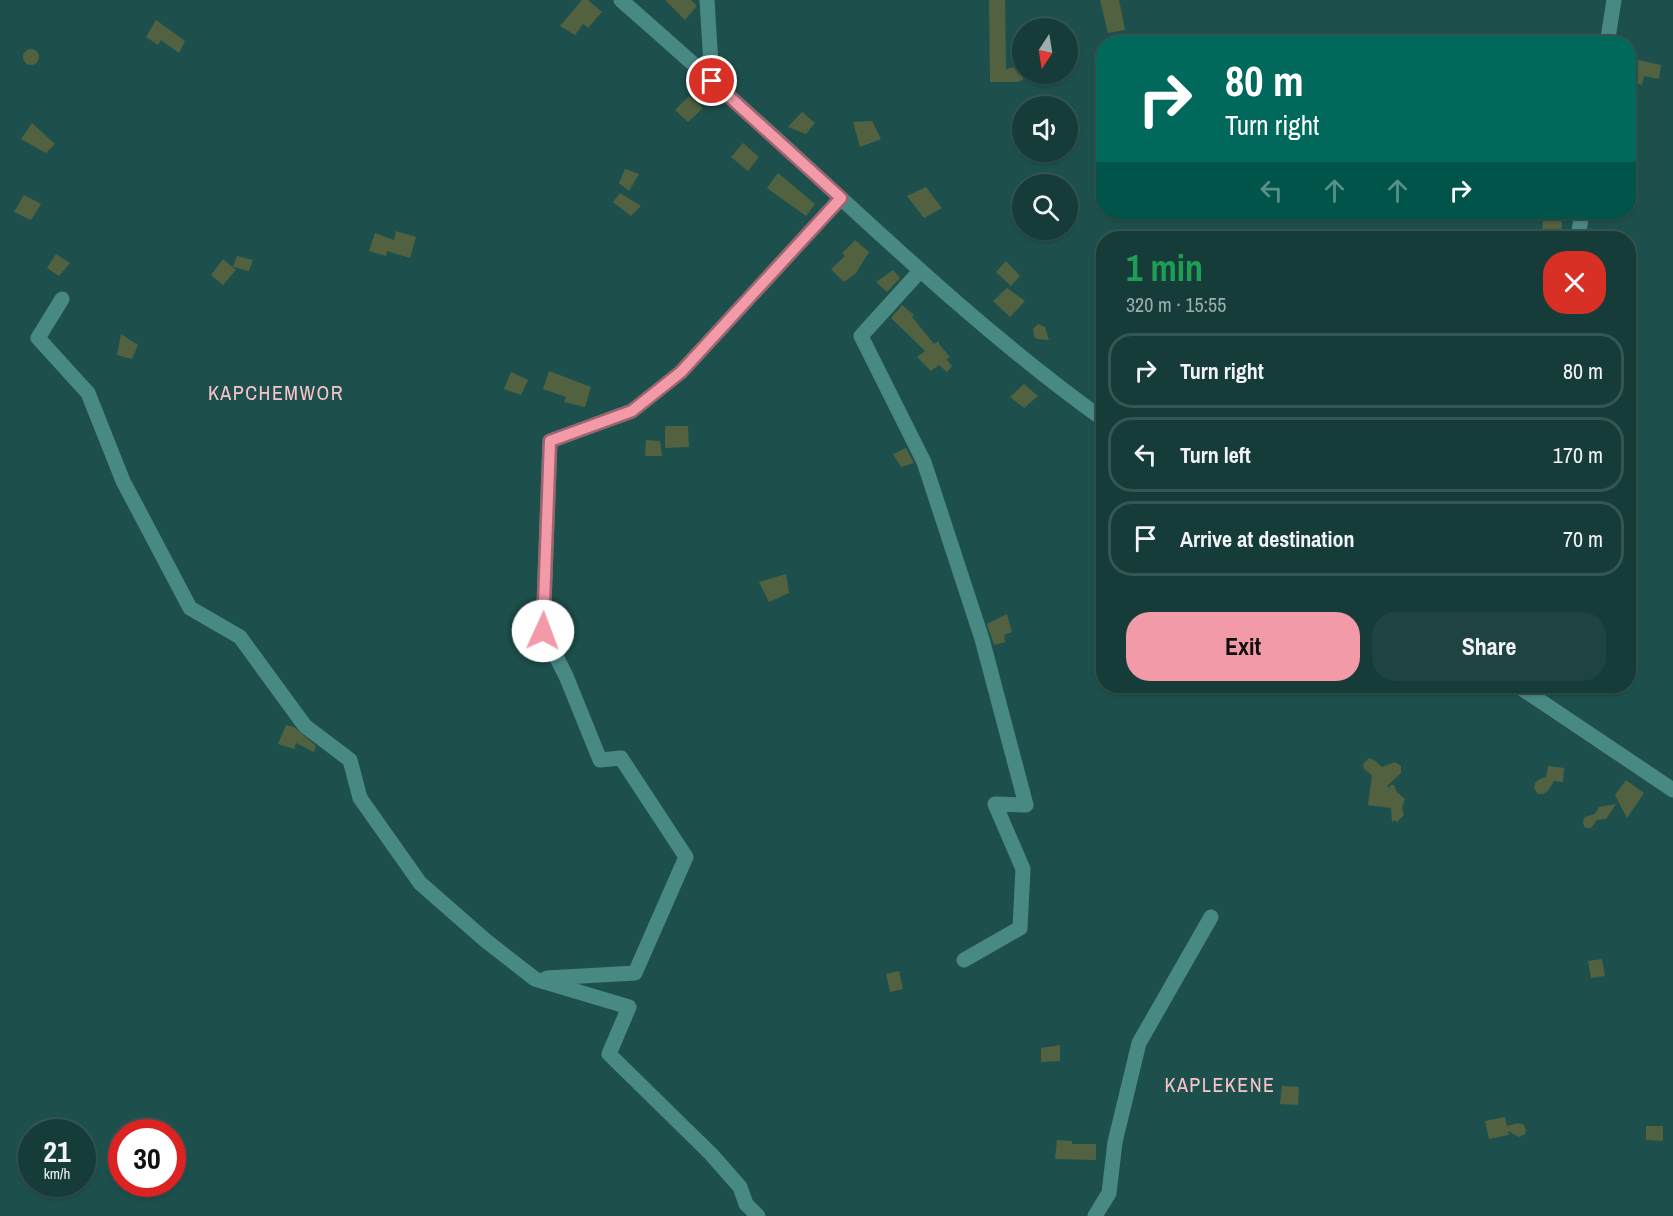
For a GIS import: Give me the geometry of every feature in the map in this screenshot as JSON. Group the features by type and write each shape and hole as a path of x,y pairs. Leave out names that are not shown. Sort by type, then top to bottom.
{"street":[{"path":"621,0 920,271 1017,353 1096,414"},
{"path":"707,0 712,81"},
{"path":"1608,36 1614,0"},
{"path":"535,978 635,973 686,857 621,758 600,759 566,676 543,631 550,441 632,411 681,372 841,198"},
{"path":"920,271 861,336 924,462 982,639 1026,805 995,804 1023,869 1020,928 964,960"},
{"path":"62,299 38,338 88,393 123,481 190,608 240,637 305,726 350,759 360,798 420,883 486,940 535,978 629,1007 609,1054 711,1154 740,1187 746,1204 758,1216"},
{"path":"1528,693 1673,790"},
{"path":"1095,1216 1109,1192 1115,1143 1139,1043 1211,917"}],"building":[{"path":"582,0 588,0 602,12 588,28 583,24 575,35 560,26"},
{"path":"665,0 691,0 697,6 685,20"},
{"path":"989,0 1005,0 1006,69 1012,68 1012,82 990,82"},
{"path":"1100,0 1119,0 1125,30 1108,33"},
{"path":"156,20 185,41 179,53 161,40 158,45 146,37"},
{"path":"28,49 34,49 39,57 37,63 28,65 23,60 23,54"},
{"path":"1636,60 1661,65 1659,79 1644,76 1642,85 1636,84"},
{"path":"689,96 703,108 688,122 675,110"},
{"path":"802,112 815,123 806,134 788,127"},
{"path":"872,121 881,139 860,147 853,122"},
{"path":"32,123 55,144 46,153 21,139"},
{"path":"743,143 759,157 748,171 731,157"},
{"path":"625,169 639,174 629,191 619,183"},
{"path":"778,173 815,204 806,216 767,188"},
{"path":"926,187 942,208 924,218 907,196"},
{"path":"620,193 641,206 631,216 613,202"},
{"path":"24,195 41,204 31,220 14,212"},
{"path":"1543,219 1562,219 1561,231 1542,231"},
{"path":"396,231 416,237 410,258 387,251 386,256 369,251 375,233 394,240"},
{"path":"855,240 869,252 856,273 844,282 831,269 845,256 842,253"},
{"path":"56,254 70,263 59,276 47,268"},
{"path":"237,256 253,260 249,271 233,267"},
{"path":"223,259 236,270 223,285 211,275"},
{"path":"1006,261 1020,276 1011,286 996,272"},
{"path":"893,270 900,278 887,292 876,282"},
{"path":"1007,288 1025,301 1010,317 993,301"},
{"path":"902,305 914,315 912,317 934,344 939,341 950,357 946,359 952,366 947,372 939,365 931,371 917,357 925,351 891,318"},
{"path":"1038,324 1045,327 1049,340 1037,339 1034,336 1033,329"},
{"path":"121,334 138,345 132,359 117,355"},
{"path":"549,371 591,387 585,407 564,402 566,397 543,389"},
{"path":"511,372 528,380 521,395 504,389"},
{"path":"1024,384 1038,396 1024,408 1010,397"},
{"path":"665,426 688,426 689,447 665,448"},
{"path":"646,440 660,441 662,456 645,456"},
{"path":"906,448 914,463 901,467 893,454"},
{"path":"786,574 789,593 769,602 759,582"},
{"path":"1007,614 1012,632 1004,635 1005,642 994,645 987,624"},
{"path":"286,725 294,727 316,746 314,752 296,743 294,749 278,744"},
{"path":"1369,758 1382,767 1395,762 1401,766 1401,773 1387,786 1390,788 1390,785 1394,785 1397,792 1405,799 1402,808 1404,815 1397,822 1394,820 1392,823 1391,808 1368,805 1372,775 1364,769 1363,764"},
{"path":"1548,766 1564,768 1563,782 1554,781 1548,791 1538,794 1534,788 1535,783 1546,777"},
{"path":"1626,780 1644,793 1627,818 1615,795"},
{"path":"1616,804 1606,819 1597,820 1591,828 1584,826 1585,817 1595,814 1599,807"},
{"path":"1602,959 1605,976 1591,978 1588,961"},
{"path":"899,971 903,989 890,992 886,974"},
{"path":"1060,1045 1060,1061 1041,1062 1041,1048"},
{"path":"1282,1086 1299,1087 1298,1105 1280,1104"},
{"path":"1505,1117 1507,1126 1518,1123 1524,1125 1525,1134 1519,1137 1508,1131 1509,1135 1489,1139 1485,1121"},
{"path":"1646,1126 1663,1126 1663,1141 1646,1140"},
{"path":"1057,1140 1072,1141 1072,1144 1096,1144 1096,1160 1055,1159"}],"district":[{"name":"KAPCHEMWOR","path":"276,392"},
{"name":"KAPLEKENE","path":"1220,1084"}],"route":[{"path":"543,631 550,441 632,411 681,372 841,198 712,81"}]}
